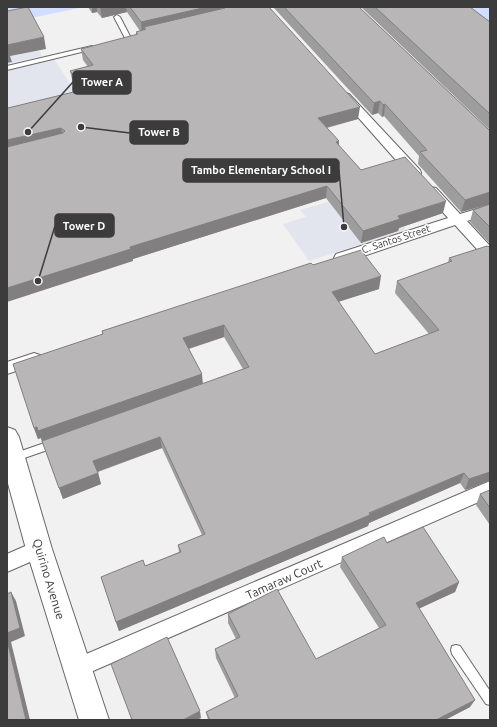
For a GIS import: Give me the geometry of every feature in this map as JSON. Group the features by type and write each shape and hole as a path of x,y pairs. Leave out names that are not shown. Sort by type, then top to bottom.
{"main road":[{"name":"Quirino Avenue","path":"9,452 94,720"}],"street":[{"path":"340,90 490,256"},
{"name":"C. Santos Street","path":"331,261 490,209"},
{"path":"7,368 51,354"},
{"name":"Tamaraw Court","path":"77,668 490,489"},
{"path":"7,563 39,549"}],"lane":[{"path":"117,17 129,40"},
{"path":"121,42 136,38"},
{"path":"7,68 98,47"},
{"path":"9,452 59,442"},
{"path":"456,650 490,700"}],"shaded area":[{"path":"7,7 84,7 7,23"},
{"path":"466,7 490,7 490,26"},
{"path":"24,22 42,56 7,64 7,25"},
{"path":"54,59 80,99 7,119 7,70"},
{"path":"370,190 406,230 309,261 283,224 306,217 300,210"}],"building":[{"path":"28,7 44,37 7,45 7,11"},
{"path":"130,7 207,7 141,22"},
{"path":"225,7 269,7 360,107 318,118 339,141 336,142 361,170 405,157 446,201 398,216 400,219 363,231 327,186 130,247 131,249 7,288 7,147 63,133 65,131 61,128 7,140 7,106 8,108 86,89 70,71 93,65 81,49 138,34 136,32 146,29 144,27"},
{"path":"284,7 359,7 490,130 490,192 465,200 420,152 427,150 385,104 383,105 380,101 374,103"},
{"path":"375,7 470,7 490,22 490,114"},
{"path":"490,204 490,227 473,210"},
{"path":"487,246 490,247 490,472 469,479 464,473 369,513 370,515 116,622 101,577 143,560 145,566 181,552 178,545 205,534 160,437 93,461 98,473 59,488 42,441 249,367 224,325 183,338 202,374 38,431 37,427 34,428 13,364 103,334 102,331 311,263 313,265 361,250 381,276 332,292 375,354 439,330 397,281 452,261 449,258"},
{"path":"490,490 490,508 480,494"},
{"path":"423,527 459,582 416,603 475,700 436,720 210,720 206,712 238,696 215,649 240,637 228,614 277,589 316,659 386,625 342,557 384,537 387,543"},
{"path":"11,592 20,628 7,633 7,594"},
{"path":"167,637 200,711 183,720 132,720 111,664"},
{"path":"7,640 26,720 7,720"}],"place":[{"name":"Tower B","path":"81,127"},
{"name":"Tower A","path":"28,132"},
{"name":"Tambo Elementary School I","path":"344,227"},
{"name":"Tower D","path":"38,281"}]}
